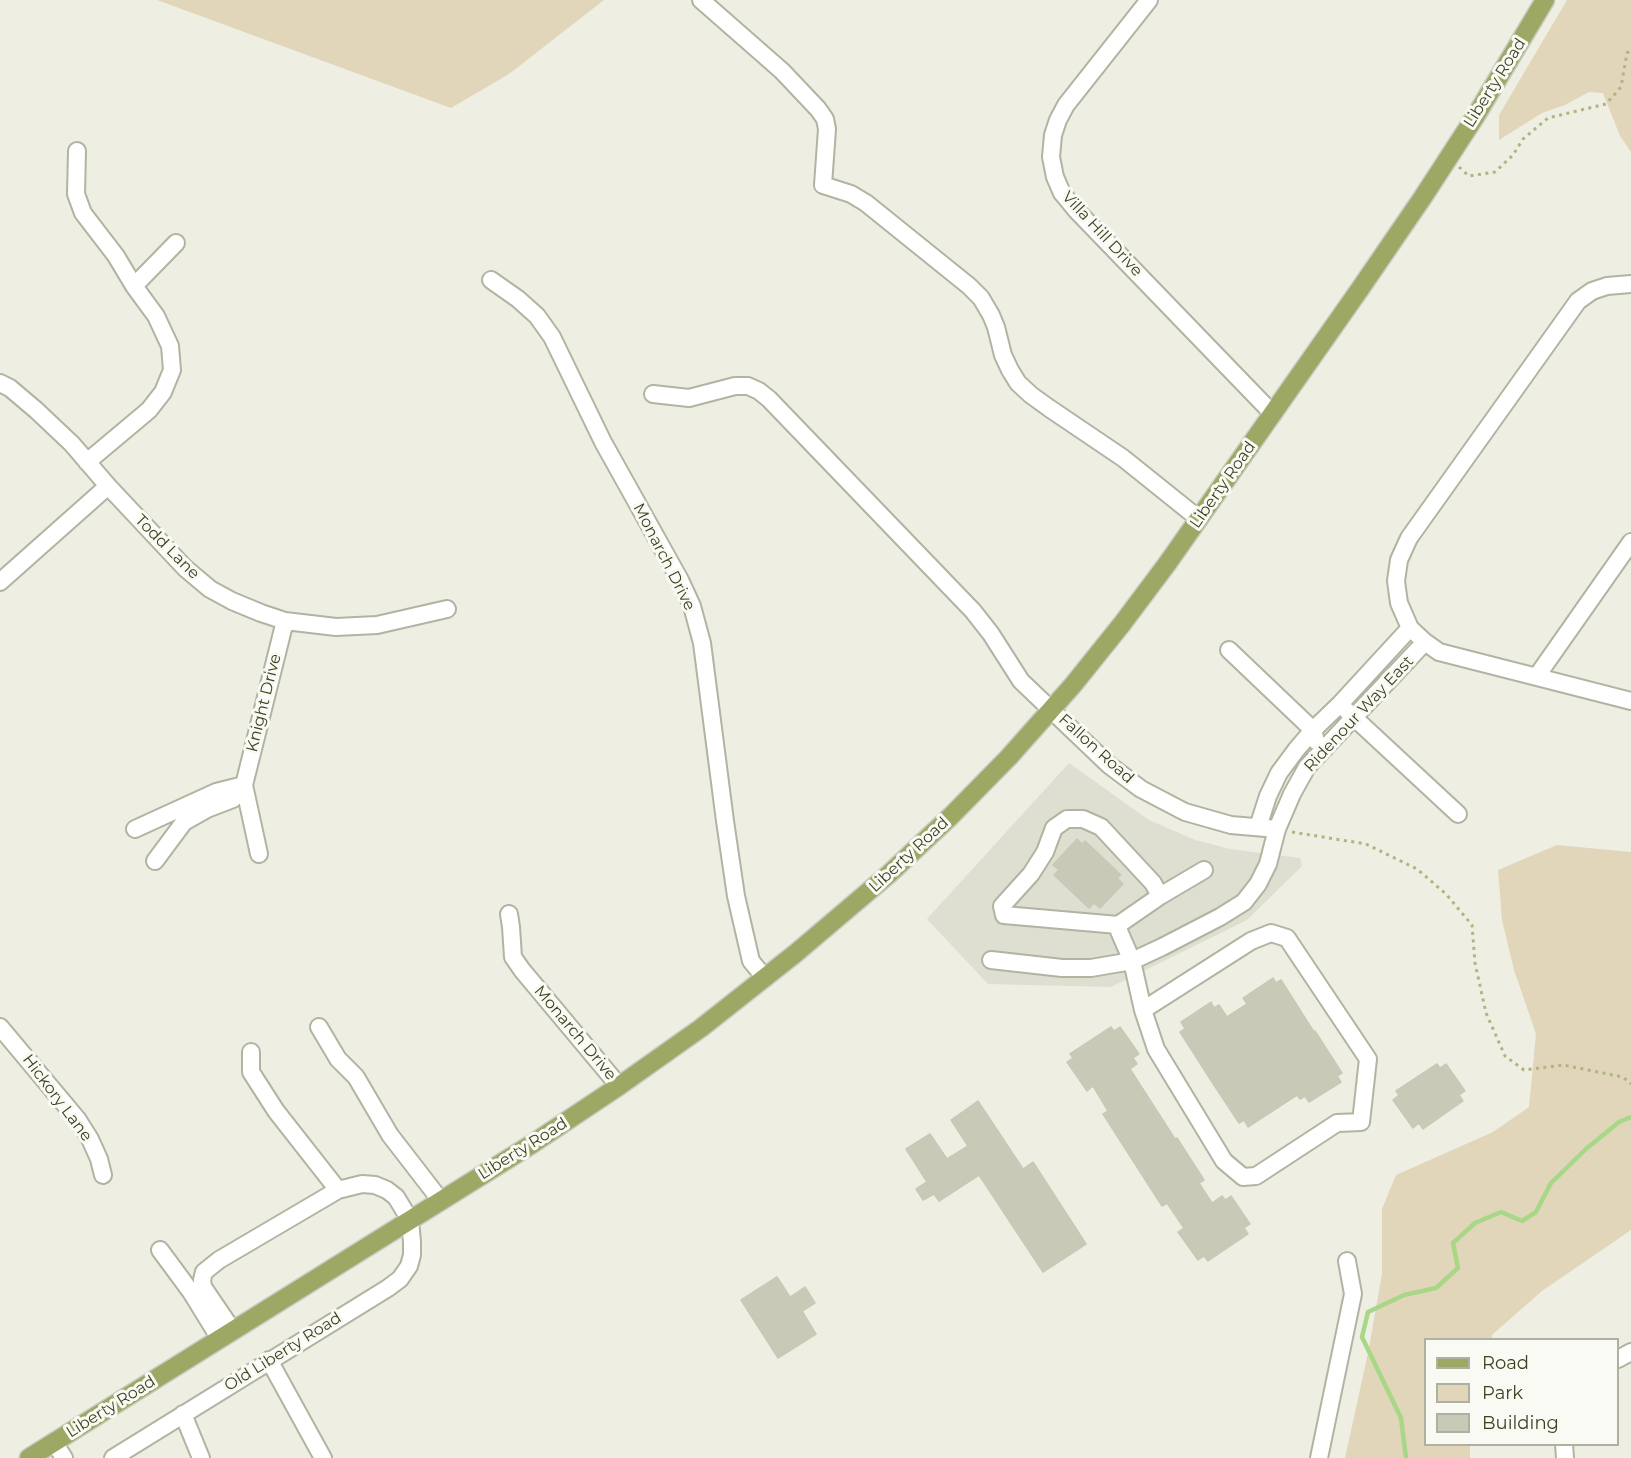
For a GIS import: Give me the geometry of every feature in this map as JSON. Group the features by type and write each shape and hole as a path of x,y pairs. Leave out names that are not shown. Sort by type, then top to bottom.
{"main road":[{"name":"Liberty Road","path":"29,1458 59,1450 226,1335 532,1144 620,1086 765,978 851,908 920,846 981,786 1052,709 1122,624 1199,519 1367,280 1449,158 1545,0"}],"street":[{"path":"701,0 782,71 818,108 825,119 827,129 823,185 851,194 867,203 969,286 981,298 991,315 1003,355 1018,383 1049,408 1123,458 1199,519"},
{"name":"Villa Hill Drive","path":"1149,0 1066,105 1058,120 1053,135 1051,157 1055,177 1062,193 1076,210 1273,414"},
{"path":"77,151 76,194 83,213 116,256 156,316 170,346 172,370 163,392 149,410 87,462"},
{"path":"134,286 176,243"},
{"name":"Monarch Drive","path":"490,280 518,299 537,316 552,337 603,442 680,580 692,606 702,643 736,896 751,961 765,978"},
{"path":"1631,284 1607,286 1592,291 1578,301 1409,538 1399,560 1396,581 1399,603 1410,628 1439,652 1631,700"},
{"name":"Todd Lane","path":"0,383 10,388 36,410 72,444 185,568 210,589 232,601 261,614 285,621 336,627 377,625 447,609"},
{"name":"Fallon Road","path":"652,394 689,398 735,386 748,386 759,391 973,611 991,634 1020,681 1109,765 1141,789 1185,812 1231,825 1277,829"},
{"path":"0,582 108,486"},
{"path":"1537,676 1631,542"},
{"name":"Knight Drive","path":"244,785 285,621"},
{"name":"Ridenour Way East","path":"1258,827 1279,772 1313,730 1410,628"},
{"name":"Ridenour Way East","path":"991,960 1062,968 1091,968 1132,961 1220,917 1244,902 1258,884 1268,864 1277,829 1307,767 1425,642"},
{"path":"1229,650 1313,730 1319,753"},
{"path":"1340,704 1458,814"},
{"path":"135,829 216,792 244,785"},
{"path":"244,785 259,854"},
{"path":"155,861 184,822 207,809 233,799 244,785"},
{"path":"1160,896 1153,883 1101,827 1083,819 1066,819 1054,828 1045,852 1031,874 1002,906 1004,915 1118,926 1160,896 1204,870"},
{"name":"Monarch Drive","path":"509,914 513,957 620,1086"},
{"path":"1118,926 1132,961 1143,1010 1156,1049 1224,1161 1243,1177 1256,1176 1337,1124 1361,1122 1368,1059 1287,938 1270,933 1251,941 1143,1010"},
{"name":"Hickory Lane","path":"0,1027 78,1120 99,1159 102,1175"},
{"path":"319,1028 338,1059 356,1077 390,1135 441,1201"},
{"path":"251,1052 251,1072 276,1111 338,1190"},
{"path":"226,1335 202,1280 204,1272 219,1260 338,1190 362,1184 375,1185 387,1190 396,1197 410,1220"},
{"name":"Old Liberty Road","path":"113,1458 400,1279 406,1272 412,1255 410,1220"},
{"path":"160,1250 190,1293 226,1335"},
{"path":"1319,1458 1353,1294 1347,1261"},
{"path":"269,1360 323,1458"},
{"path":"183,1414 201,1458"}],"path":[{"path":"1449,158 1469,176 1495,172 1513,156 1523,139 1548,118 1606,104 1621,87 1627,53 1631,50"},
{"path":"1277,829 1366,844 1417,869 1446,894 1472,926 1475,963 1486,1013 1504,1056 1524,1070 1563,1065 1623,1077 1631,1084"}],"shaded area":[{"path":"1069,763 1149,820 1195,840 1230,849 1300,858 1302,866 1247,920 1111,987 988,984 927,919"}],"green space":[{"path":"157,0 604,0 509,74 451,108"},
{"path":"1567,0 1631,0 1631,152 1620,136 1603,93 1589,92 1565,105 1542,113 1499,140 1499,115"},
{"path":"1557,845 1631,852 1631,1230 1542,1291 1493,1334 1491,1338 1424,1338 1424,1446 1470,1446 1470,1458 1345,1458 1368,1353 1382,1274 1382,1209 1396,1175 1493,1132 1529,1107 1536,1034 1514,970 1502,920 1498,870"}],"building":[{"path":"1077,839 1082,844 1085,841 1121,875 1117,878 1123,884 1100,908 1094,903 1089,908 1054,875 1059,870 1053,865"},
{"path":"1273,978 1276,983 1281,980 1315,1031 1342,1073 1337,1076 1341,1082 1309,1102 1305,1096 1300,1099 1297,1095 1248,1127 1244,1120 1239,1123 1180,1032 1185,1029 1181,1022 1211,1002 1214,1008 1219,1005 1227,1017 1247,1004 1243,998"},
{"path":"1111,1027 1114,1031 1120,1027 1139,1054 1133,1058 1137,1064 1130,1069 1204,1180 1199,1183 1212,1203 1222,1196 1225,1200 1231,1196 1250,1224 1244,1228 1248,1234 1208,1261 1204,1256 1198,1260 1178,1232 1184,1228 1167,1203 1162,1206 1103,1114 1108,1111 1093,1086 1087,1091 1067,1062 1073,1058 1070,1054"},
{"path":"1437,1064 1440,1068 1446,1064 1465,1091 1459,1095 1463,1101 1423,1129 1419,1123 1413,1128 1393,1100 1399,1095 1396,1091"},
{"path":"978,1101 1023,1169 1033,1162 1086,1244 1043,1272 979,1175 939,1201 934,1194 923,1200 916,1189 927,1182 906,1149 930,1134 947,1159 968,1146 951,1120"},
{"path":"777,1277 790,1297 805,1287 815,1303 802,1311 816,1334 778,1358 741,1300"}],"waterway":[{"path":"1406,1458 1401,1418 1362,1337 1368,1312 1404,1295 1436,1288 1458,1268 1453,1243 1475,1223 1501,1212 1522,1221 1536,1212 1551,1183 1586,1149 1619,1122 1631,1117"}]}
